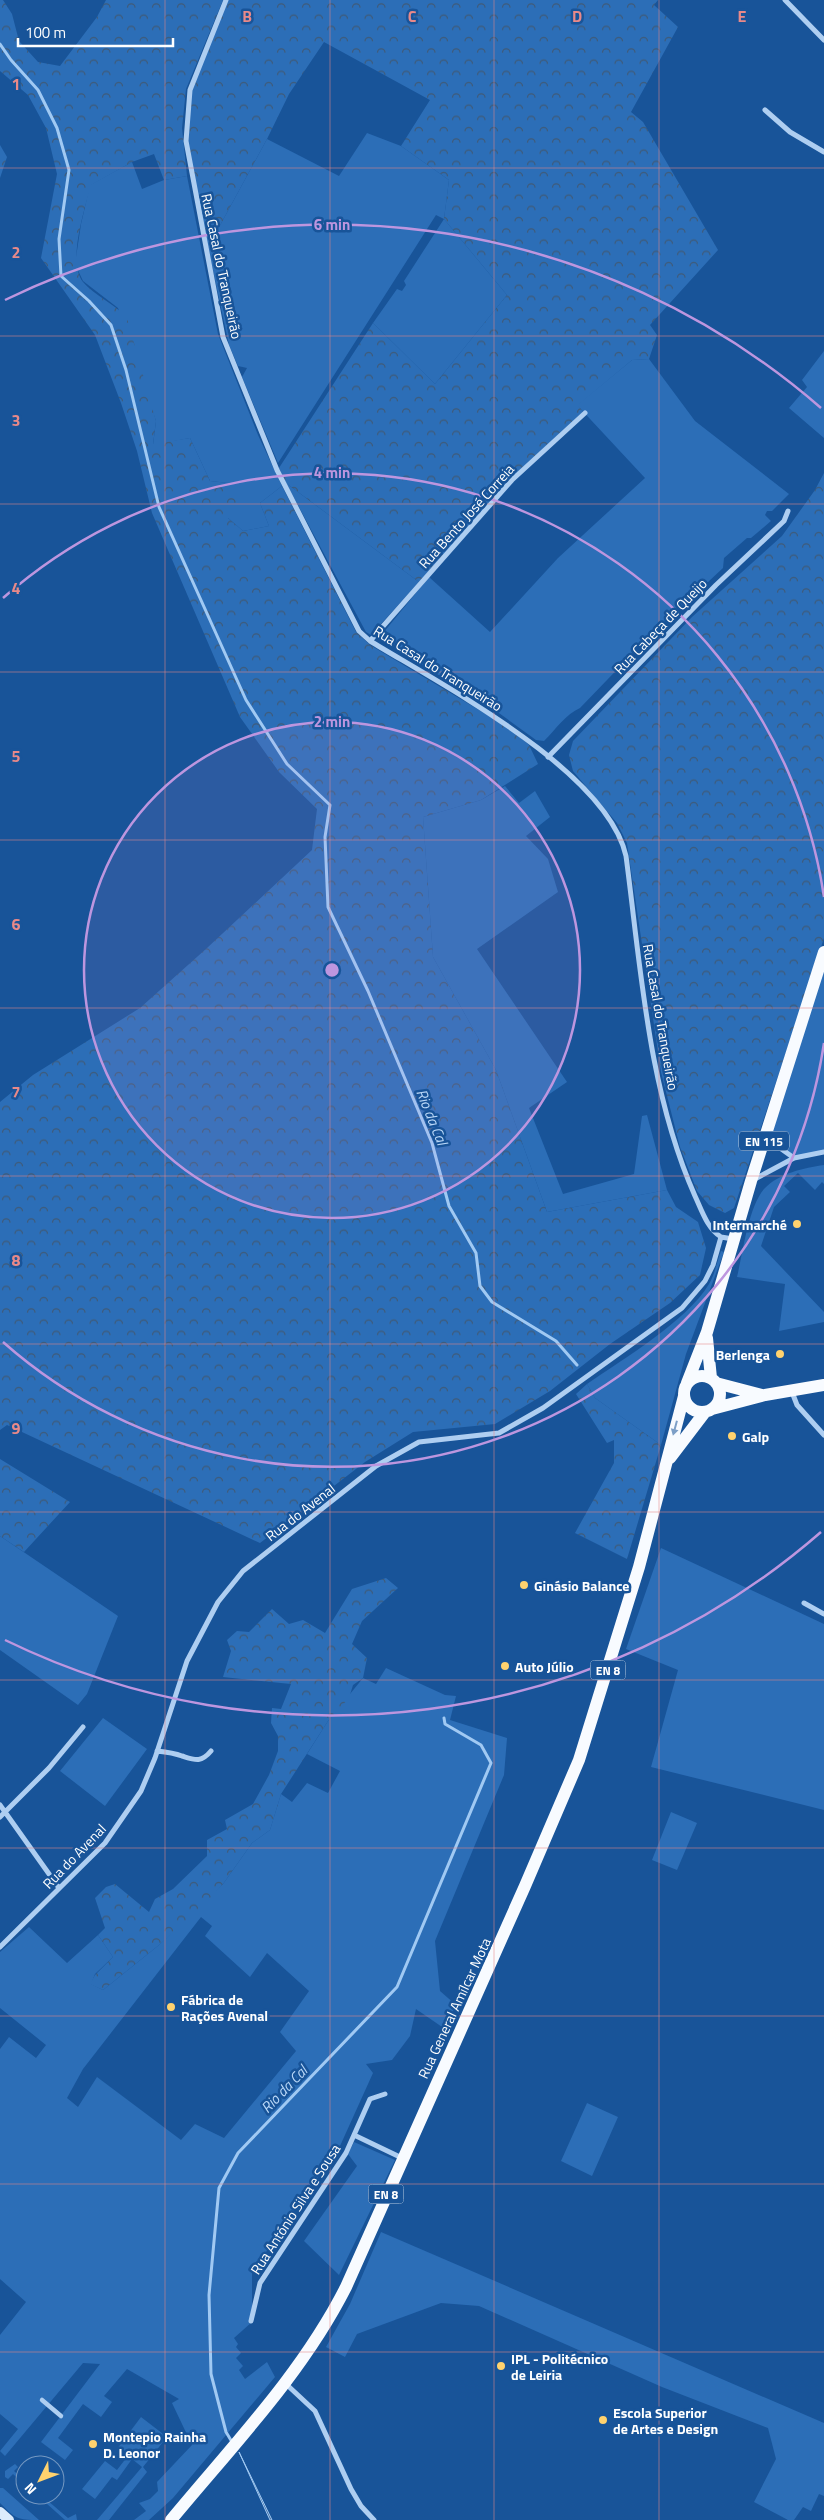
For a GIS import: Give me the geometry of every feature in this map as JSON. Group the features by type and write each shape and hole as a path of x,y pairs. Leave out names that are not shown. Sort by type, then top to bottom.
{"main road":[{"name":"EN 115","path":"688,1383 707,1332 736,1239 751,1182 824,952"},
{"name":"EN 115","path":"707,1332 713,1380"},
{"path":"688,1383 701,1376 765,1395"},
{"name":"EN 8","path":"708,1410 719,1400 719,1388 713,1380"},
{"name":"EN 8","path":"684,1396 688,1383"},
{"path":"684,1396 689,1406 699,1412 765,1395 824,1385"},
{"name":"Rua General Amílcar Mota","path":"171,2520 285,2384 318,2339 335,2310 504,1935 579,1760 639,1567 684,1396"},
{"name":"Rua General Amílcar Mota","path":"668,1460 708,1410"},
{"path":"0,2512 9,2520"}],"street":[{"name":"Rua Casal do Tranqueirão","path":"226,0 190,90 186,141 223,337 277,470 359,631 370,641 512,728 578,782 615,826 623,841 656,1069 674,1145 710,1227 721,1237"},
{"path":"785,0 824,40"},
{"path":"765,110 790,132 824,152"},
{"name":"Rua Bento José Correia","path":"370,641 512,480 585,413"},
{"name":"Rua Cabeça de Queijo","path":"548,757 716,584 784,521 788,511"},
{"path":"765,1137 794,1158"},
{"path":"751,1182 794,1158 824,1152"},
{"path":"721,1237 736,1239"},
{"name":"Rua do Avenal","path":"0,1947 105,1843 141,1791 157,1751 187,1661 218,1602 243,1571 376,1466 418,1442 499,1433 543,1408 682,1308 705,1281 721,1237"},
{"path":"792,1391 797,1405 824,1435"},
{"path":"804,1603 824,1614"},
{"path":"2,1815 48,1768 82,1727"},
{"path":"157,1751 184,1756 192,1761 201,1760 211,1751"},
{"path":"0,1805 2,1815 59,1888"},
{"name":"Rua António Silva e Sousa","path":"251,2321 260,2283 346,2153 370,2099 385,2094"},
{"path":"354,2135 402,2158"},
{"path":"285,2384 314,2411 351,2489 361,2506 374,2520"},
{"path":"42,2400 61,2416"}],"green space":[{"path":"0,0 3,0 12,14 19,41 38,62 60,66 97,17 106,0 223,0 186,89 182,128 187,176 164,180 154,154 132,162 91,185 77,249 79,273 83,282 88,287 117,308 127,318 156,421 153,444 190,438 210,481 228,483 239,496 228,518 243,531 269,526 260,503 282,486 356,632 370,645 511,729 529,745 538,764 481,800 423,817 433,957 496,1070 547,1212 667,1190 676,1207 698,1222 706,1248 700,1275 670,1303 610,1344 550,1391 495,1424 413,1432 365,1462 260,1543 7,1425 0,1430 0,1102 33,1075 140,1008 207,948 312,850 317,809 279,772 240,717 152,513 137,451 95,335 41,258 57,174 46,128 28,95 0,71"},
{"path":"228,0 658,0 654,5 678,27 631,112 643,122 718,250 650,325 657,335 649,359 632,360 578,405 583,412 512,477 419,582 286,483 279,468 373,323 435,384 507,295 444,219 449,180 401,146 430,100 324,42 289,94 218,229 205,233 187,138 190,90"},
{"path":"367,133 401,146 449,180 444,219 436,215 278,463 242,377 247,368 238,366 229,345 205,233 218,229 267,139 339,176"},
{"path":"0,145 7,157 0,178"},
{"path":"132,162 142,189 164,180 187,176 218,334 258,435 282,486 260,503 269,526 243,531 228,518 228,483 210,481 190,438 153,445 156,421 118,308 83,281 75,264 81,224 90,185"},
{"path":"444,219 507,295 435,384 373,323 397,289 402,291 406,285 404,281"},
{"path":"824,351 824,438 789,408 807,387 802,380"},
{"path":"649,359 695,421 789,494 772,511 767,511 765,515 771,521 724,558 723,568 647,639 639,644 634,652 580,708 566,718 544,741 536,740 492,708 379,638 429,577 490,632 558,558 645,478 577,405 632,360"},
{"path":"824,473 824,938 734,1208 725,1213 709,1205 697,1191 680,1147 661,1072 627,843 617,823 573,771 569,755 573,741 692,617 782,536 815,490"},
{"path":"286,483 419,582 371,635 366,632"},
{"path":"505,786 519,803 535,791 550,817 526,836 548,859 558,892 477,949 567,1082 529,1108 563,1194 634,1174 642,1116 647,1115 667,1190 547,1212 496,1070 433,957 423,817 481,800"},
{"path":"824,969 824,1152 794,1158 769,1137"},
{"path":"824,1165 824,1184 822,1182 815,1190 798,1173 784,1186 790,1192 774,1207 761,1246 824,1312 824,1322 779,1331 785,1284 737,1277 750,1219 758,1197 770,1183 792,1172"},
{"path":"721,1251 724,1252 686,1354 661,1445 595,1398 587,1384 636,1351 686,1312 709,1284"},
{"path":"587,1384 595,1398 661,1445 627,1559 575,1533 614,1463 614,1440 607,1443 576,1394"},
{"path":"0,1459 70,1502 24,1552 0,1536"},
{"path":"0,1536 118,1616 87,1694 78,1705 0,1650"},
{"path":"661,1548 824,1624 824,1810 651,1767 678,1670 626,1649"},
{"path":"386,1578 398,1588 362,1621 352,1644 367,1658 363,1678 353,1685 349,1698 328,1721 281,1794 270,1830 252,1843 223,1884 199,1910 159,1945 103,1990 90,1984 95,1975 113,1957 98,1935 105,1928 95,1898 106,1887 115,1884 149,1912 155,1899 173,1889 207,1856 207,1840 227,1829 225,1820 253,1804 269,1775 278,1751 278,1736 271,1723 272,1708 281,1709 291,1684 223,1677 231,1651 227,1640 237,1631 249,1632 272,1609 289,1624 303,1620 325,1633 352,1589"},
{"path":"386,1668 445,1695 456,1696 450,1720 507,1738 504,1775 435,1941 440,1991 456,2005 445,2029 416,2009 410,2036 392,2060 366,2064 373,2073 340,2146 252,2272 252,2322 234,2338 238,2344 236,2347 241,2353 236,2358 243,2366 239,2370 245,2379 267,2362 275,2377 173,2498 149,2520 134,2520 146,2511 139,2503 150,2499 158,2491 157,2482 192,2445 172,2403 179,2399 127,2369 104,2396 112,2402 101,2417 83,2404 58,2438 73,2450 65,2460 65,2455 58,2455 41,2442 100,2364 83,2363 5,2456 0,2451 18,2429 0,2414 0,2335 26,2302 0,2279 0,2049 9,2037 36,2058 46,2045 0,2008 0,1952 29,1927 67,1963 98,1935 113,1957 95,1974 91,1984 103,1990 159,1945 223,1884 252,1843 270,1830 281,1794 292,1802 307,1783 328,1793 340,1771 307,1754 328,1721 363,1678 376,1684","holes":["201,1917 212,1926 205,1936 250,1977 267,1953 309,1991 280,2032 296,2051 224,2138 195,2124 181,2140 97,2077 78,2107 67,2098 83,2069"]},
{"path":"103,1718 147,1749 105,1806 60,1771"},
{"path":"671,1812 697,1823 677,1870 652,1860"},
{"path":"587,2103 618,2117 592,2176 561,2161"},
{"path":"354,2142 395,2160 339,2275 304,2241 357,2166 348,2154"},
{"path":"381,2232 824,2423 824,2496 819,2494 811,2511 803,2507 794,2520 788,2520 754,2502 776,2459 768,2428 662,2387 479,2306 441,2303 357,2334 345,2357 326,2347 350,2304"},
{"path":"141,2417 167,2437 143,2467 147,2472 109,2520 97,2520 142,2467 132,2459 117,2480 112,2477 95,2499 82,2489 105,2461 117,2470 127,2457 117,2449"},
{"path":"15,2464 15,2476 13,2474 8,2479 5,2477 5,2471"},
{"path":"0,2488 3,2488 15,2499 15,2505 22,2505 39,2520 17,2518 0,2503"},
{"path":"48,2505 53,2505 68,2518 76,2514 77,2520 65,2520"}],"shaded area":[{"path":"239,2452 272,2520 270,2520"}],"waterway":[{"path":"0,44 11,60 38,90 57,128 69,170 59,239 61,276 89,301 111,325 126,370 159,507 246,700 287,764 330,805 325,837 328,907 368,991 432,1143 449,1206 476,1253 480,1286 492,1302 556,1341 577,1365"},
{"name":"Rio da Cal","path":"232,2442 226,2432 211,2374 209,2295 219,2188 238,2153 397,1987 491,1763 481,1745 445,1724 444,1718"}],"place":[{"name":"Intermarché","path":"797,1224"},
{"name":"Berlenga","path":"780,1354"},
{"name":"Galp","path":"732,1436"},
{"name":"Ginásio Balance","path":"524,1585"},
{"name":"Auto Júlio","path":"505,1666"},
{"name":"Fábrica de Rações Avenal","path":"171,2007"},
{"name":"IPL - Politécnico de Leiria","path":"501,2366"},
{"name":"Escola Superior de Artes e Design","path":"603,2420"},
{"name":"Montepio Rainha D. Leonor","path":"93,2444"}]}
